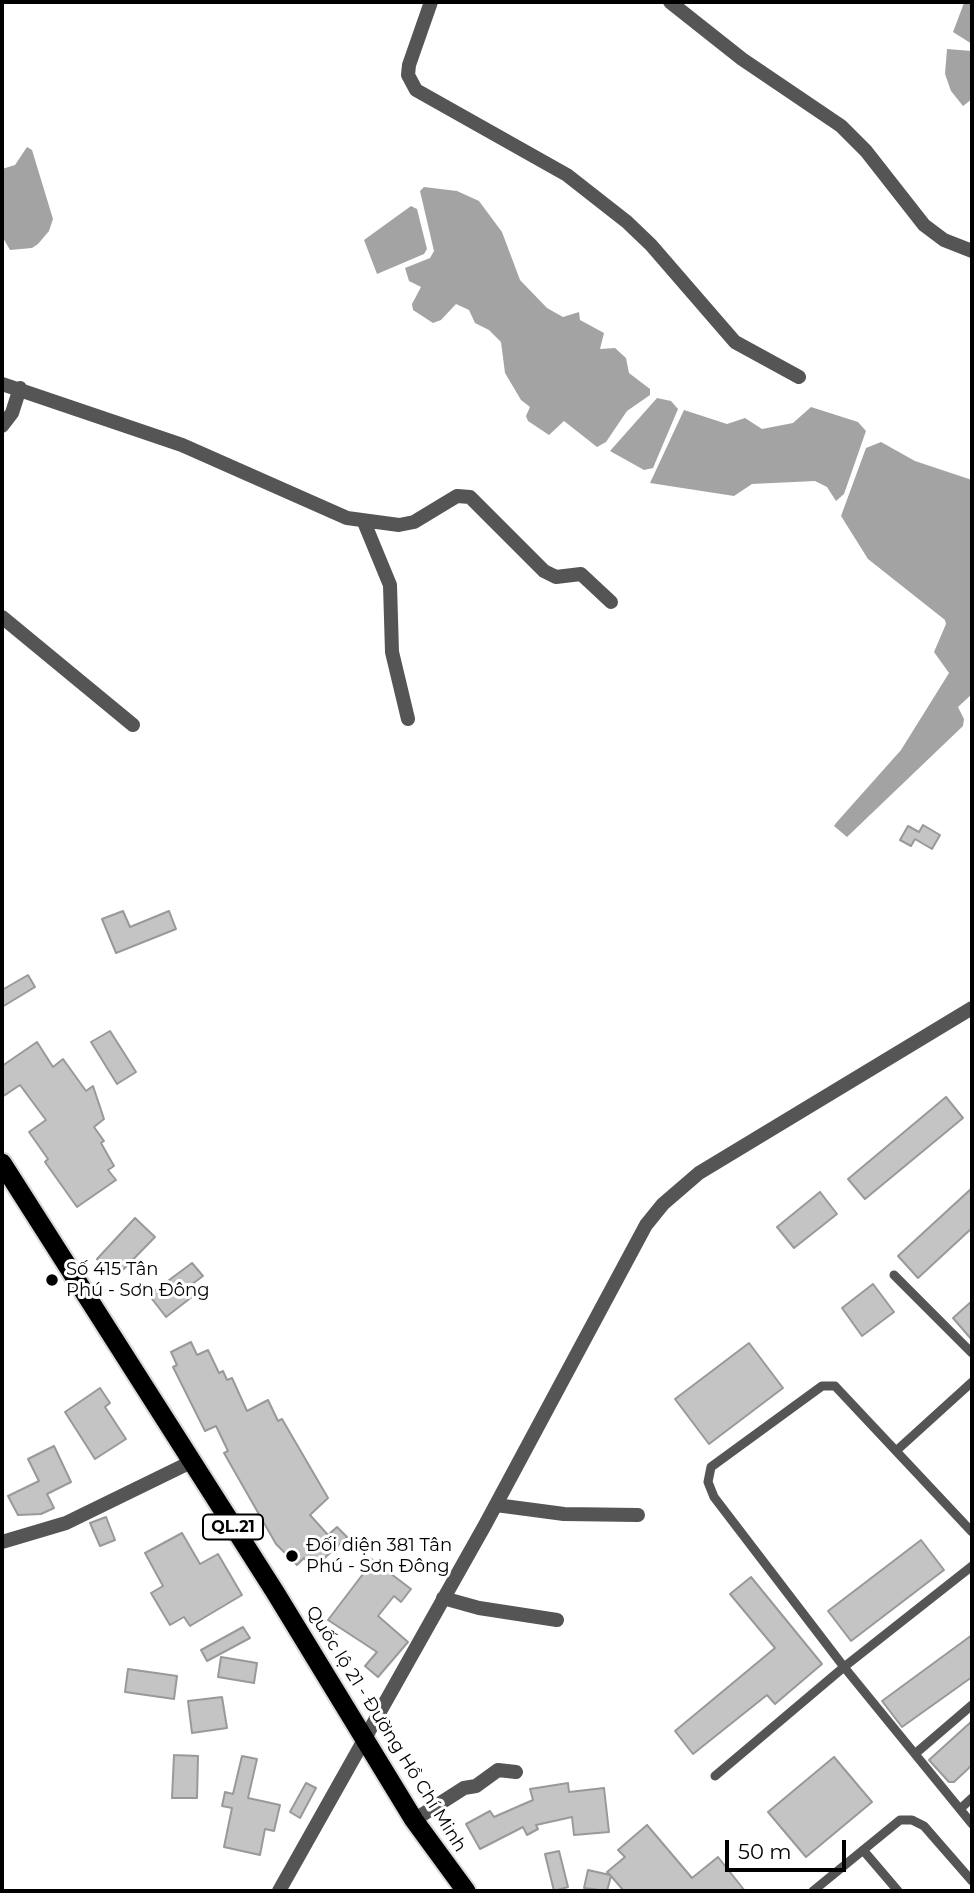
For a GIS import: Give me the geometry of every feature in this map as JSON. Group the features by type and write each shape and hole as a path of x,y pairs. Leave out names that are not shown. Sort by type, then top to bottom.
{"highway":[{"name":"Quốc lộ 21 - Đường Hồ Chí Minh","path":"2,1163 364,1736 414,1820 466,1891"}],"street":[{"path":"431,2 409,65 408,75 416,90 567,175 627,222 651,245 734,342 799,377"},
{"path":"670,2 742,59 841,126 866,151 924,225 944,240 972,251"},
{"path":"2,384 182,445 347,518 390,525 414,522 457,496 470,497 544,571 556,577 581,574 611,602"},
{"path":"2,426 12,413 20,388"},
{"path":"364,522 390,585 392,652 408,719"},
{"path":"2,617 133,725"},
{"path":"279,1891 496,1504 646,1225 663,1204 699,1173 972,1008"},
{"path":"2,1542 78,1518 191,1462"},
{"path":"496,1504 564,1514 638,1515"},
{"path":"443,1598 479,1608 556,1620"},
{"path":"414,1820 464,1788 476,1786 498,1770 516,1772"}],"lane":[{"path":"894,1275 972,1353"},
{"path":"896,1451 972,1382"},
{"path":"972,1532 845,1393 835,1387 822,1387 711,1467 708,1482 713,1497 844,1667 972,1824"},
{"path":"715,1776 844,1667 972,1566"},
{"path":"916,1753 972,1705"},
{"path":"960,1809 972,1798"},
{"path":"813,1891 900,1820 912,1820 924,1826 972,1881"},
{"path":"863,1850 898,1891"}],"shaded area":[{"path":"972,2 972,44 953,32 964,3"},
{"path":"947,49 972,51 972,99 963,106 951,91 945,74"},
{"path":"27,147 32,150 53,219 49,231 38,244 32,248 10,250 2,236 2,169 15,165"},
{"path":"424,187 457,191 479,201 502,232 520,280 547,308 563,317 579,312 580,320 604,333 600,349 615,348 626,358 629,373 650,389 650,395 627,411 606,442 597,447 564,421 549,435 528,421 526,416 530,407 521,400 505,373 501,342 489,330 475,323 469,310 456,304 441,320 433,323 413,310 412,304 421,287 409,281 405,268 430,258 434,251 420,191"},
{"path":"411,206 417,209 427,249 424,254 377,274 364,240"},
{"path":"657,398 671,401 678,409 653,468 644,470 610,451"},
{"path":"811,407 858,422 866,431 844,494 836,501 827,487 815,481 752,484 734,496 650,483 684,410 727,424 745,418 762,429 793,423"},
{"path":"881,442 915,461 972,480 972,694 958,707 964,719 963,726 847,837 834,826 901,750 949,673 934,652 946,624 945,620 868,559 841,516 866,448"}],"building":[{"path":"923,825 940,835 932,849 915,839 911,846 900,840 908,826 919,832"},
{"path":"123,911 130,927 169,911 176,929 116,953 102,919"},
{"path":"28,975 35,987 2,1007 2,990"},
{"path":"110,1031 136,1072 117,1084 91,1042"},
{"path":"37,1042 53,1067 63,1059 86,1091 93,1086 104,1119 94,1127 104,1141 101,1143 114,1166 108,1170 116,1180 77,1207 45,1162 48,1159 29,1132 46,1120 20,1085 2,1097 2,1066"},
{"path":"946,1097 963,1118 865,1199 848,1179"},
{"path":"972,1188 972,1228 918,1278 898,1256"},
{"path":"820,1192 837,1214 794,1248 777,1227"},
{"path":"135,1218 155,1237 116,1277 97,1259"},
{"path":"192,1263 203,1276 191,1285 197,1293 166,1317 149,1295"},
{"path":"873,1284 894,1312 862,1336 842,1308"},
{"path":"972,1301 972,1340 953,1318"},
{"path":"191,1342 197,1355 208,1350 219,1373 223,1371 227,1380 232,1378 247,1411 268,1400 278,1421 282,1419 328,1498 310,1515 328,1535 337,1527 347,1537 314,1568 304,1558 297,1565 276,1544 224,1453 228,1451 216,1426 205,1431 173,1367 177,1365 171,1352"},
{"path":"749,1343 783,1388 709,1444 675,1399"},
{"path":"100,1388 110,1403 105,1407 126,1439 95,1459 65,1412"},
{"path":"54,1446 71,1482 47,1494 54,1508 41,1514 18,1515 8,1496 39,1481 28,1459"},
{"path":"106,1517 115,1540 100,1546 90,1523"},
{"path":"182,1533 200,1564 218,1554 242,1595 190,1626 184,1617 170,1625 151,1593 163,1586 145,1553"},
{"path":"921,1540 944,1570 851,1641 828,1611"},
{"path":"370,1558 411,1589 401,1602 394,1596 378,1616 408,1642 378,1677 365,1666 377,1652 328,1620 363,1574 360,1571"},
{"path":"751,1577 822,1664 775,1704 767,1695 693,1754 675,1731 775,1648 730,1594"},
{"path":"243,1627 250,1638 207,1661 201,1650"},
{"path":"972,1635 972,1677 902,1727 882,1701"},
{"path":"221,1657 257,1663 254,1683 218,1677"},
{"path":"128,1669 177,1676 174,1699 125,1692"},
{"path":"222,1697 227,1728 192,1733 188,1701"},
{"path":"972,1721 972,1765 954,1782 949,1782 929,1760"},
{"path":"174,1755 198,1756 197,1798 172,1798"},
{"path":"242,1756 257,1759 248,1798 280,1805 274,1831 265,1829 260,1855 224,1847 232,1808 222,1806 225,1792 233,1794"},
{"path":"834,1757 872,1802 806,1857 768,1812"},
{"path":"306,1783 316,1788 300,1818 290,1812"},
{"path":"568,1783 569,1792 604,1788 609,1832 574,1835 572,1817 536,1825 538,1829 527,1835 523,1827 480,1849 466,1824 490,1811 494,1817 533,1800 530,1789"},
{"path":"647,1825 692,1878 718,1857 745,1891 624,1891 611,1876 607,1891 584,1888 588,1870 610,1875 607,1872 625,1857 618,1850"},
{"path":"559,1851 568,1887 554,1891 545,1854"}],"place":[{"name":"Số 415 Tân Phú - Sơn Đông","path":"52,1280"},
{"name":"Đối diện 381 Tân Phú - Sơn Đông","path":"292,1556"}]}
